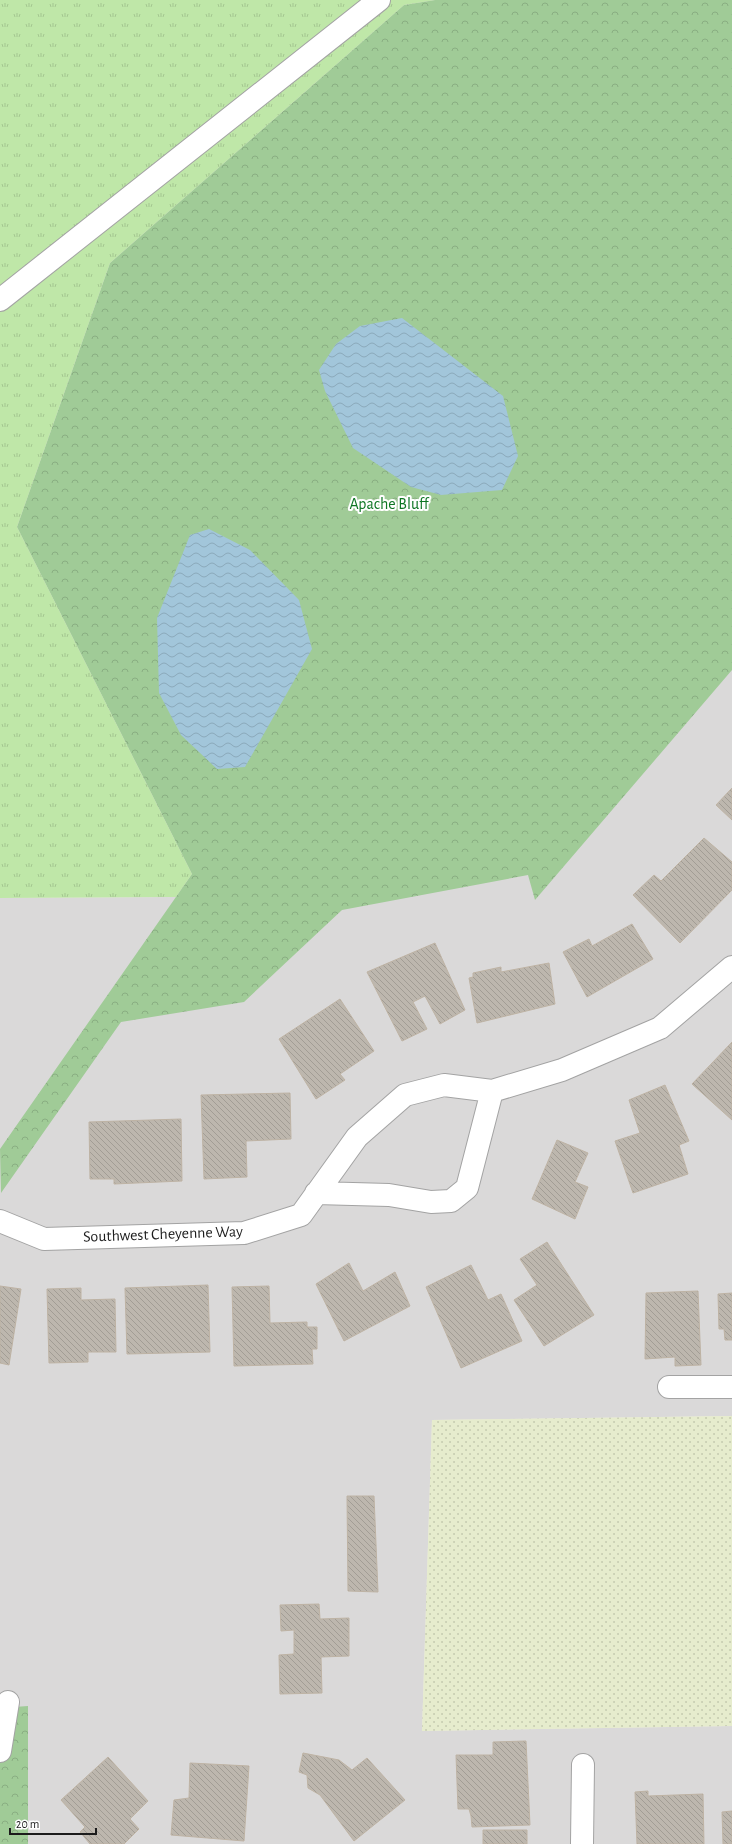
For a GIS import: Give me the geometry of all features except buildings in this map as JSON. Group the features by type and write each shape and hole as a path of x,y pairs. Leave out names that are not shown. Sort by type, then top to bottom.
{"street":[{"path":"0,300 379,0"},
{"name":"Southwest Cheyenne Way","path":"0,1221 44,1239 244,1232 301,1215 357,1137 405,1095 444,1085 492,1091 562,1070 660,1028 732,967"},
{"path":"316,1193 389,1195 431,1202 451,1201 467,1188 492,1091"},
{"path":"669,1387 732,1387"},
{"path":"0,1751 8,1702"},
{"path":"582,1844 583,1765"}],"shaded area":[{"path":"732,105 732,1416 432,1420 422,1731 732,1726 732,1844 0,1844 0,898 176,897"}],"green space":[{"path":"0,0 435,0 404,5 110,263 17,527 192,874 176,897 0,898"},
{"name":"Apache Bluff","path":"435,0 732,0 732,670 535,900 528,875 342,910 244,1002 121,1022 1,1193 0,1149 192,874 17,527 110,263 404,5"},
{"path":"732,1416 732,1726 422,1731 432,1420"},
{"path":"28,1706 28,1844 0,1844 0,1708"}],"water":[{"path":"402,318 503,396 518,456 502,490 441,495 411,487 353,448 325,391 319,370 336,344 360,326"},
{"path":"209,529 250,550 299,600 312,649 245,767 217,769 181,735 159,693 157,618 190,535"}]}
